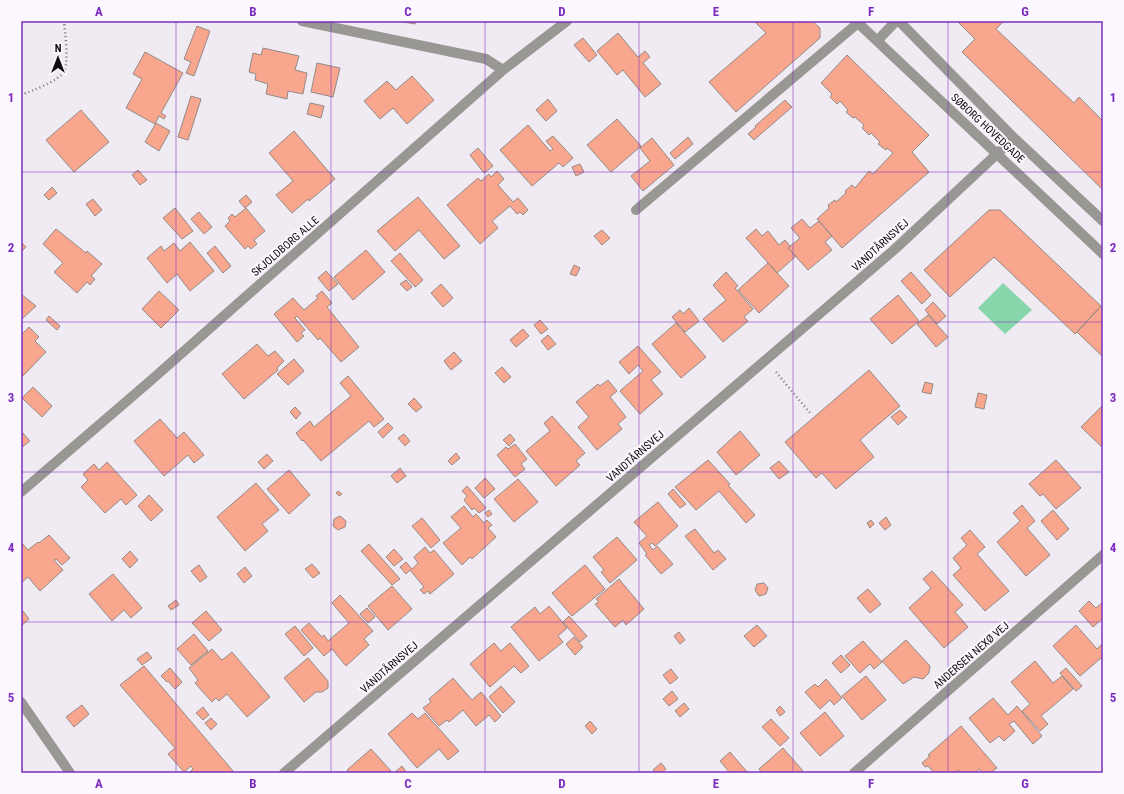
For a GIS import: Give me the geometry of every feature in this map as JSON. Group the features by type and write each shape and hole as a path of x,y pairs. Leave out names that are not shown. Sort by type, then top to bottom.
{"street":[{"path":"302,21 474,56 486,59 503,70"},
{"name":"SKJOLDBORG ALLE","path":"21,492 149,382 503,70 567,21"},
{"path":"878,40 897,21"},
{"name":"SØBORG HOVEDGADE","path":"897,21 1014,138 1103,221"},
{"path":"636,210 857,22"},
{"name":"SØBORG HOVEDGADE","path":"857,22 878,40 1103,254"},
{"name":"VANDTÅRNSVEJ","path":"284,773 895,249 1014,138"},
{"name":"ANDERSEN NEXØ VEJ","path":"854,773 1103,555"},
{"path":"21,702 70,773"}],"path":[{"path":"21,95 57,79 64,72 66,54 64,21"},
{"path":"765,360 810,413"}],"green space":[{"path":"1003,283 1032,310 1005,334 978,308"}],"building":[{"path":"404,21 416,21 415,24"},
{"path":"754,21 812,21 820,28 820,38 736,112 709,82 766,33"},
{"path":"957,21 1004,21 996,29 1074,103 1079,97 1103,121 1103,190 962,52 975,39"},
{"path":"197,26 210,31 194,76 186,73 191,62 184,59"},
{"path":"618,33 638,57 645,51 650,57 643,63 661,84 645,97 623,70 617,75 597,51"},
{"path":"583,38 597,55 589,62 574,45"},
{"path":"263,48 299,56 295,70 307,73 303,94 288,91 287,99 266,94 268,84 255,80 256,74 249,72 253,53 261,55"},
{"path":"145,52 183,73 161,113 166,116 164,119 159,116 155,124 126,108 142,79 133,74"},
{"path":"847,55 929,135 912,152 929,172 842,248 817,219 829,208 828,205 835,200 836,202 852,185 855,188 869,171 873,174 893,153 887,148 886,150 878,144 880,142 871,133 869,135 862,128 864,125 855,117 853,118 846,112 848,110 840,101 837,104 830,97 832,94 821,83"},
{"path":"317,63 340,68 333,97 311,92"},
{"path":"412,76 434,100 407,124 393,108 380,119 364,101 387,81 396,90"},
{"path":"191,96 201,99 188,140 178,137"},
{"path":"548,99 557,111 546,121 536,110"},
{"path":"785,100 792,107 754,140 748,134"},
{"path":"310,103 324,106 321,118 307,114"},
{"path":"81,110 109,142 74,172 46,140"},
{"path":"617,119 641,146 611,172 587,145"},
{"path":"156,123 170,131 159,151 145,142"},
{"path":"528,125 550,151 553,149 546,141 553,136 573,158 563,167 559,163 532,186 500,150"},
{"path":"294,131 335,179 292,213 276,195 293,181 269,153"},
{"path":"688,137 693,144 675,159 670,153"},
{"path":"652,138 674,165 643,191 631,176 650,161 640,148"},
{"path":"478,148 493,166 484,173 470,155"},
{"path":"580,164 584,172 576,176 572,167"},
{"path":"138,170 147,180 140,185 132,175"},
{"path":"497,171 504,179 498,185 513,202 518,198 528,210 523,215 520,212 517,214 510,206 492,221 498,228 480,244 447,205 478,178 481,181 489,174 491,177"},
{"path":"52,187 57,193 49,200 44,195"},
{"path":"246,195 252,202 245,208 239,201"},
{"path":"418,197 460,246 444,259 419,230 395,251 377,231"},
{"path":"93,199 102,210 95,216 86,204"},
{"path":"175,208 193,231 182,239 163,218"},
{"path":"246,208 265,231 254,240 257,244 251,249 248,246 245,249 225,226 230,221 228,218 232,214 235,217"},
{"path":"989,210 1000,210 1101,306 1075,334 994,257 950,297 924,270"},
{"path":"199,212 212,227 204,234 191,219"},
{"path":"802,219 810,228 819,221 832,236 825,242 832,250 808,270 788,248 800,238 791,228"},
{"path":"56,229 86,253 87,251 102,264 91,276 95,279 90,285 87,282 77,293 54,272 63,263 43,244"},
{"path":"756,229 762,236 768,231 779,245 785,240 790,246 788,248 796,256 777,273 746,238"},
{"path":"602,230 610,238 602,245 594,236"},
{"path":"21,242 26,247 21,252"},
{"path":"190,242 214,271 190,291 177,274 167,283 147,258 161,246 164,251 174,243 180,251"},
{"path":"215,246 231,266 223,273 207,253"},
{"path":"366,250 385,272 353,300 334,277"},
{"path":"400,253 423,280 415,287 391,261"},
{"path":"768,263 789,286 759,313 738,290"},
{"path":"574,265 580,268 576,276 570,274"},
{"path":"326,271 338,284 329,291 318,278"},
{"path":"726,272 738,286 735,288 753,309 744,317 748,321 723,342 703,319 726,300 713,285"},
{"path":"911,272 931,295 922,304 901,281"},
{"path":"406,280 412,287 407,291 400,284"},
{"path":"441,284 453,298 443,307 431,293"},
{"path":"159,291 179,310 161,328 142,309"},
{"path":"322,291 332,303 327,307 359,347 341,362 320,338 318,340 297,316 295,318 305,330 301,333 304,336 297,342 274,314 293,298 304,310 318,298 316,296"},
{"path":"21,294 36,306 21,320"},
{"path":"898,295 919,321 892,344 870,319"},
{"path":"933,302 946,316 937,324 925,310"},
{"path":"1101,306 1103,308 1103,357 1077,332"},
{"path":"689,308 699,321 685,332 672,317 680,310 683,314"},
{"path":"928,315 948,337 936,347 917,324"},
{"path":"49,316 60,326 57,330 46,320"},
{"path":"540,320 548,329 541,334 534,325"},
{"path":"676,323 706,357 681,378 652,344"},
{"path":"29,327 39,337 35,341 46,352 21,378 21,335"},
{"path":"523,329 529,336 516,347 510,340"},
{"path":"548,335 556,344 548,350 541,341"},
{"path":"257,344 268,356 275,351 284,361 277,368 278,370 244,399 222,374"},
{"path":"638,346 661,372 651,380 663,394 640,414 620,391 643,371 638,365 629,374 619,362"},
{"path":"454,352 462,361 451,370 444,361"},
{"path":"294,359 304,371 288,385 277,374"},
{"path":"502,367 511,377 504,383 495,373"},
{"path":"869,370 900,406 860,440 874,457 836,489 822,473 816,478 785,442"},
{"path":"348,376 384,419 374,427 369,421 321,461 296,433 310,421 314,427 351,396 340,383"},
{"path":"608,380 617,391 610,397 626,417 618,424 622,429 597,450 578,427 589,417 576,402 598,384 600,386"},
{"path":"925,382 933,384 931,394 922,392"},
{"path":"33,387 52,406 42,417 22,398"},
{"path":"978,393 987,395 984,409 975,407"},
{"path":"414,398 422,407 416,412 408,404"},
{"path":"1103,405 1103,448 1081,427"},
{"path":"295,407 301,413 296,419 290,412"},
{"path":"900,410 907,417 898,425 891,417"},
{"path":"552,416 585,453 576,461 580,465 556,486 526,451 550,431 544,423"},
{"path":"160,419 177,438 184,432 204,455 194,463 188,455 164,476 134,441"},
{"path":"388,423 393,428 383,438 378,432"},
{"path":"21,431 30,441 21,448"},
{"path":"740,431 760,455 736,475 717,452"},
{"path":"404,434 410,441 405,446 398,438"},
{"path":"510,434 515,440 509,446 503,440"},
{"path":"515,444 527,459 521,464 525,469 515,477 497,455 506,447 508,449"},
{"path":"456,453 460,458 452,465 448,461"},
{"path":"267,454 273,461 264,469 258,462"},
{"path":"708,460 755,515 746,523 719,491 696,510 675,487"},
{"path":"1056,460 1081,488 1056,509 1043,494 1040,496 1029,484"},
{"path":"779,461 789,472 779,479 770,468"},
{"path":"107,462 137,495 126,505 121,499 105,513 81,487 88,480 83,474 94,464 99,470"},
{"path":"400,468 406,476 397,483 391,476"},
{"path":"289,470 310,495 289,514 267,489"},
{"path":"485,478 495,489 484,498 475,488"},
{"path":"518,479 538,502 514,522 494,499"},
{"path":"256,483 279,510 262,524 268,531 245,551 217,517"},
{"path":"467,486 486,508 479,513 474,508 472,510 464,500 467,496 462,491"},
{"path":"673,489 686,504 680,508 668,494"},
{"path":"338,491 342,494 339,496 336,493"},
{"path":"149,495 163,510 151,521 138,506"},
{"path":"658,502 678,526 655,546 652,543 649,545 653,550 657,546 673,564 661,574 645,555 647,554 639,543 647,536 634,522"},
{"path":"1022,505 1035,521 1027,528 1050,555 1026,576 997,542 1020,521 1013,513"},
{"path":"464,506 473,517 476,514 484,523 487,520 492,525 488,528 496,537 472,559 470,557 462,565 443,543 461,528 451,517"},
{"path":"489,510 492,514 488,517 485,513"},
{"path":"1053,510 1069,529 1057,540 1041,521"},
{"path":"340,516 346,521 345,527 338,530 333,526 334,519"},
{"path":"886,517 891,525 885,530 879,523"},
{"path":"422,518 440,540 431,548 412,526"},
{"path":"871,520 874,524 870,528 867,523"},
{"path":"695,529 714,553 718,550 726,559 713,570 685,536"},
{"path":"970,530 985,547 977,554 1009,591 985,611 953,575 961,568 953,558 967,545 961,538"},
{"path":"49,535 70,558 62,565 56,559 54,560 63,570 40,591 28,577 21,583 21,542 28,550"},
{"path":"617,537 637,560 610,583 601,572 604,570 593,557"},
{"path":"369,544 400,579 392,585 361,551"},
{"path":"425,547 430,553 434,550 454,574 430,594 428,591 424,594 420,590 424,587 410,570 406,574 400,567 406,562 412,569 418,563 414,557"},
{"path":"394,549 403,559 394,566 386,557"},
{"path":"130,551 138,560 130,568 122,559"},
{"path":"312,564 320,573 313,578 305,569"},
{"path":"199,565 207,577 200,582 191,571"},
{"path":"585,565 605,589 572,616 552,593"},
{"path":"245,567 252,576 244,583 237,574"},
{"path":"932,571 963,605 955,612 968,627 944,648 909,608 931,588 923,579"},
{"path":"113,574 142,608 131,618 124,610 112,621 89,594"},
{"path":"619,579 644,609 626,625 623,620 615,627 595,604 599,602 596,599"},
{"path":"764,583 768,588 766,594 759,596 755,590 757,584"},
{"path":"392,586 412,609 388,630 368,606"},
{"path":"868,589 881,604 870,613 857,598"},
{"path":"340,595 373,631 364,639 369,645 346,666 332,649 324,656 301,630 309,623 322,637 324,635 328,641 349,623 332,603"},
{"path":"176,600 179,605 171,610 168,606"},
{"path":"1089,601 1096,608 1103,602 1103,620 1102,619 1093,627 1079,611"},
{"path":"549,606 567,628 558,636 563,642 539,661 511,627 535,607 540,614"},
{"path":"367,608 375,617 368,623 360,614"},
{"path":"23,611 29,619 21,626 21,613"},
{"path":"206,611 222,630 209,641 192,623"},
{"path":"569,616 587,636 580,642 563,622"},
{"path":"757,625 767,636 754,647 744,636"},
{"path":"1076,625 1097,649 1103,643 1103,660 1101,658 1080,676 1053,646"},
{"path":"295,626 313,648 304,656 285,634"},
{"path":"679,632 685,640 680,644 674,636"},
{"path":"194,634 208,651 191,665 177,649"},
{"path":"574,637 583,647 575,655 566,644"},
{"path":"906,640 930,666 929,673 923,679 914,677 903,684 882,661"},
{"path":"863,641 882,662 874,669 870,664 860,673 845,656"},
{"path":"494,643 501,651 510,643 529,666 521,673 514,666 490,687 470,664"},
{"path":"212,649 222,660 232,652 270,697 247,717 227,694 219,701 216,698 212,702 195,683 198,680 189,668"},
{"path":"147,652 152,658 142,665 137,659"},
{"path":"841,655 850,665 841,673 832,663"},
{"path":"308,658 328,681 328,688 322,692 316,692 304,702 284,678"},
{"path":"1035,661 1053,683 1062,676 1073,689 1041,716 1048,724 1040,731 1022,711 1030,704 1011,682"},
{"path":"144,666 233,771 231,773 189,773 193,769 191,766 184,772 168,754 175,748 120,685"},
{"path":"170,668 182,682 175,689 161,676"},
{"path":"1066,668 1082,686 1076,691 1060,673"},
{"path":"671,669 678,678 670,684 663,675"},
{"path":"866,676 886,700 862,720 842,696"},
{"path":"453,678 472,700 481,692 501,716 495,722 489,715 476,726 463,710 449,722 447,720 439,726 423,708 431,702 429,699"},
{"path":"826,679 842,698 834,705 830,700 820,709 805,692 815,684 818,687"},
{"path":"501,686 515,702 503,713 489,697"},
{"path":"672,691 678,699 669,706 663,699"},
{"path":"993,698 1008,715 1017,706 1042,736 1033,744 1014,721 1009,724 1015,731 1004,741 999,736 990,743 969,718"},
{"path":"684,703 689,709 680,717 675,711"},
{"path":"82,705 89,714 74,727 66,717"},
{"path":"780,706 785,712 780,716 776,710"},
{"path":"203,707 209,715 203,720 196,713"},
{"path":"825,712 844,736 820,756 800,733"},
{"path":"412,713 418,719 425,713 459,751 448,760 439,749 417,768 388,734"},
{"path":"211,718 217,724 211,730 205,723"},
{"path":"771,719 789,738 780,746 762,727"},
{"path":"590,721 597,729 592,734 585,726"},
{"path":"961,726 997,768 990,773 982,773 979,769 975,773 961,773 958,770 955,773 934,773 928,766 925,767 922,763 930,756 928,755"},
{"path":"783,748 803,771 801,773 762,773 759,769"},
{"path":"371,749 391,771 388,773 350,773 347,770"},
{"path":"730,752 748,773 730,773 720,761"},
{"path":"661,763 666,769 661,773 656,773 653,770"},
{"path":"402,766 407,773 394,773"}]}
